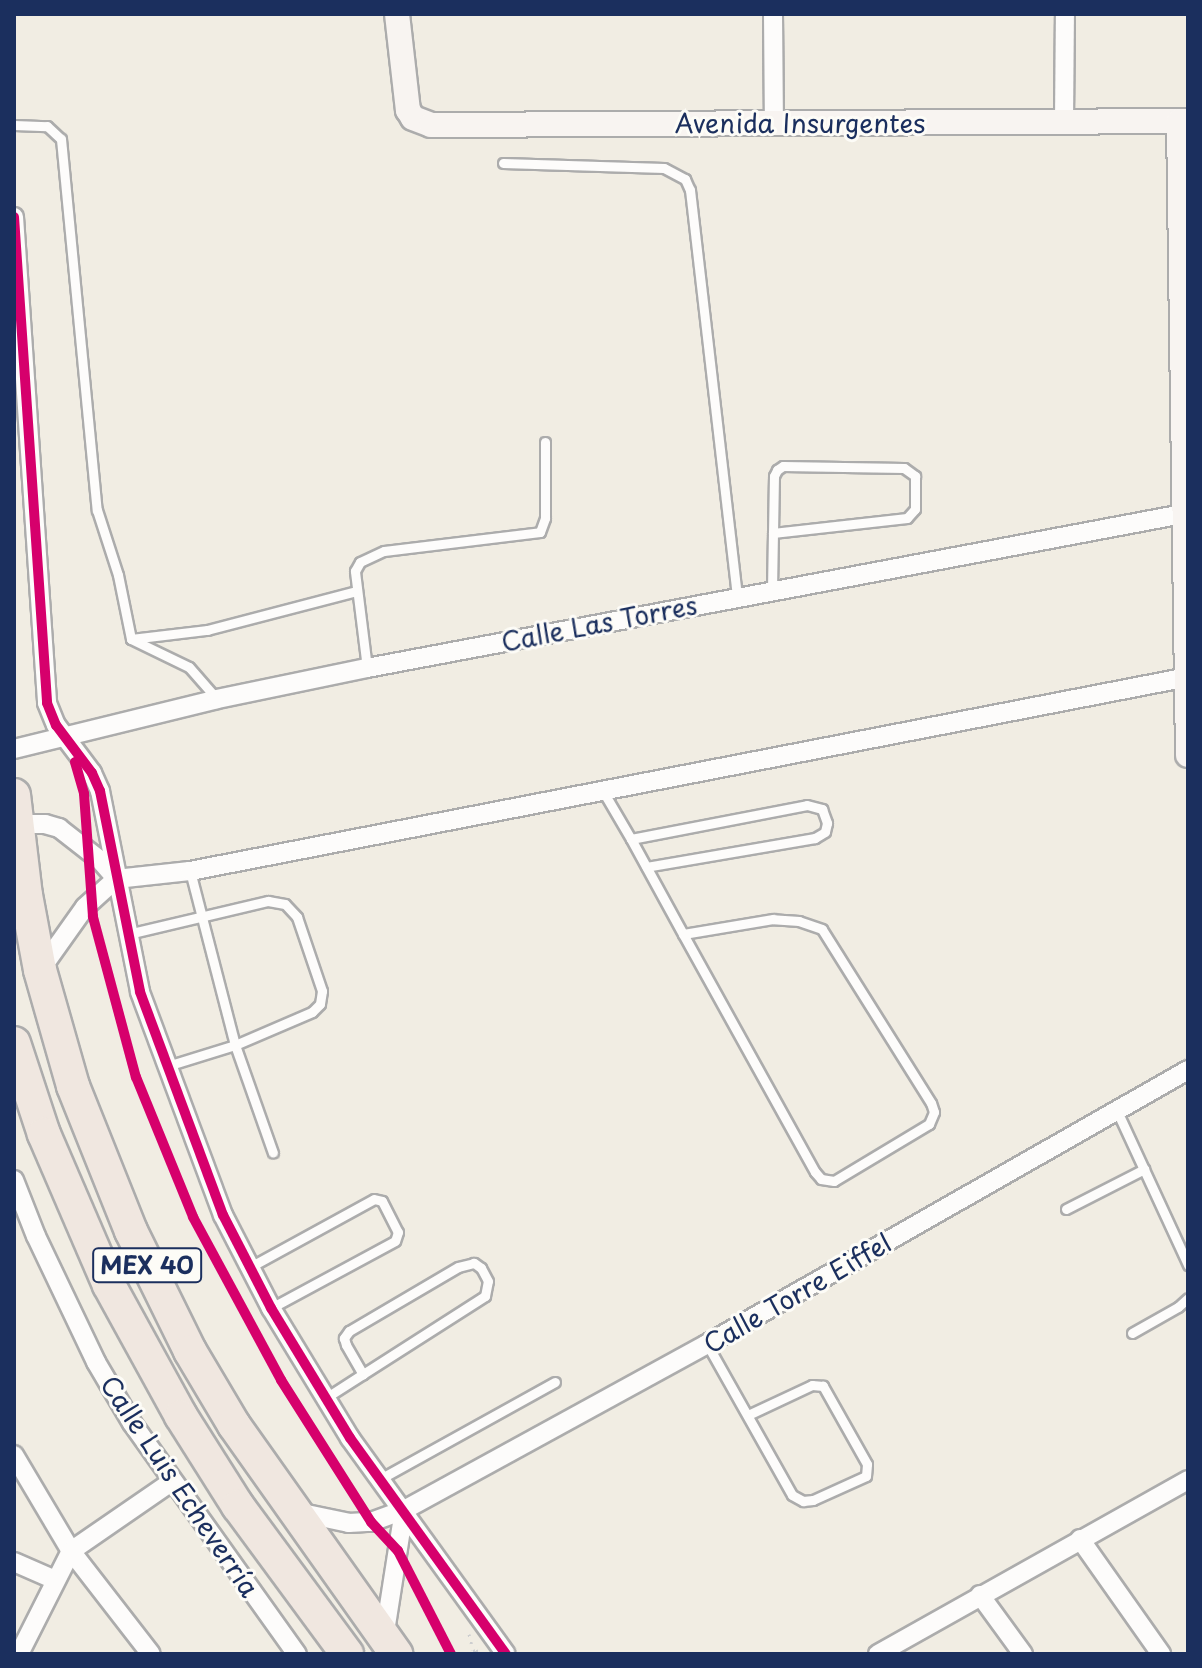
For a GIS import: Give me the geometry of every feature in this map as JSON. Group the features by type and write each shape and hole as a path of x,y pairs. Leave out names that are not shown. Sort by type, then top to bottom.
{"highway":[{"name":"MEX 40","path":"15,814 40,970 73,1086 131,1231 190,1351 234,1425 388,1649"},
{"name":"MEX 40","path":"14,1043 44,1134 124,1312 181,1416 238,1506 347,1654"}],"street":[{"name":"Avenida Insurgentes","path":"397,14 406,99 413,118 431,125 1183,121"},
{"path":"773,14 774,123"},
{"path":"1064,121 1065,14"},
{"path":"1183,121 1188,755"},
{"path":"14,217 47,703 65,738 92,773 100,791 140,992 223,1215 271,1308 323,1399 506,1654"},
{"name":"Calle Las Torres","path":"14,749 217,699 367,668 772,589 1187,513"},
{"path":"40,970 85,907 116,879 190,871 1188,678"},
{"path":"15,814 59,828 100,860 116,879"},
{"name":"Calle Torre Eiffel","path":"293,1511 349,1523 371,1522 404,1510 707,1344 1188,1070"},
{"name":"Calle Luis Echeverría","path":"14,1180 36,1236 96,1362 171,1482 297,1654"},
{"path":"14,1455 71,1551 151,1654"},
{"path":"19,1654 71,1551 171,1482"},
{"path":"880,1653 1080,1539 1184,1488"},
{"path":"388,1649 404,1510"},
{"path":"1080,1539 1161,1654"},
{"path":"14,1562 55,1580"},
{"path":"980,1595 1023,1654"}],"lane":[{"path":"14,125 47,126 61,139 97,510 118,575 131,639"},
{"path":"503,163 664,168 685,179 690,190 737,596"},
{"path":"367,668 355,571 360,562 384,551 540,532 545,518 545,442"},
{"path":"772,589 774,476 783,466 904,468 915,476 915,509 907,518 773,533"},
{"path":"131,639 207,630 357,591"},
{"path":"131,639 189,667 217,699"},
{"path":"604,793 631,839 683,934 821,1179 834,1181 929,1124 934,1112 931,1103 822,929 799,921 773,919 683,934"},
{"path":"631,839 807,805 822,809 827,823 825,832 815,838 646,867"},
{"path":"190,871 235,1045 273,1153"},
{"path":"128,934 268,901 285,904 297,917 322,991 320,1004 312,1012 235,1045 167,1066"},
{"path":"1117,1111 1188,1265"},
{"path":"1066,1209 1144,1169"},
{"path":"250,1267 374,1199 382,1201 393,1221 398,1232 395,1241 271,1308"},
{"path":"323,1399 363,1374 485,1296 488,1281 481,1268 474,1263 458,1267 349,1331 344,1338 346,1345 363,1374"},
{"path":"1132,1333 1188,1298"},
{"path":"707,1344 748,1415 798,1499 813,1500 866,1476 867,1464 823,1386 812,1385 748,1415"},
{"path":"380,1479 555,1382"}],"path":[{"path":"466,1654 476,1650 482,1654"}],"cycle path":[{"path":"14,217 47,703 56,725 92,773 100,791 140,992 223,1215 271,1308 350,1438 506,1654"},
{"path":"75,762 84,794 93,917 136,1077 193,1217 281,1380 371,1522 398,1551 451,1654"}]}
